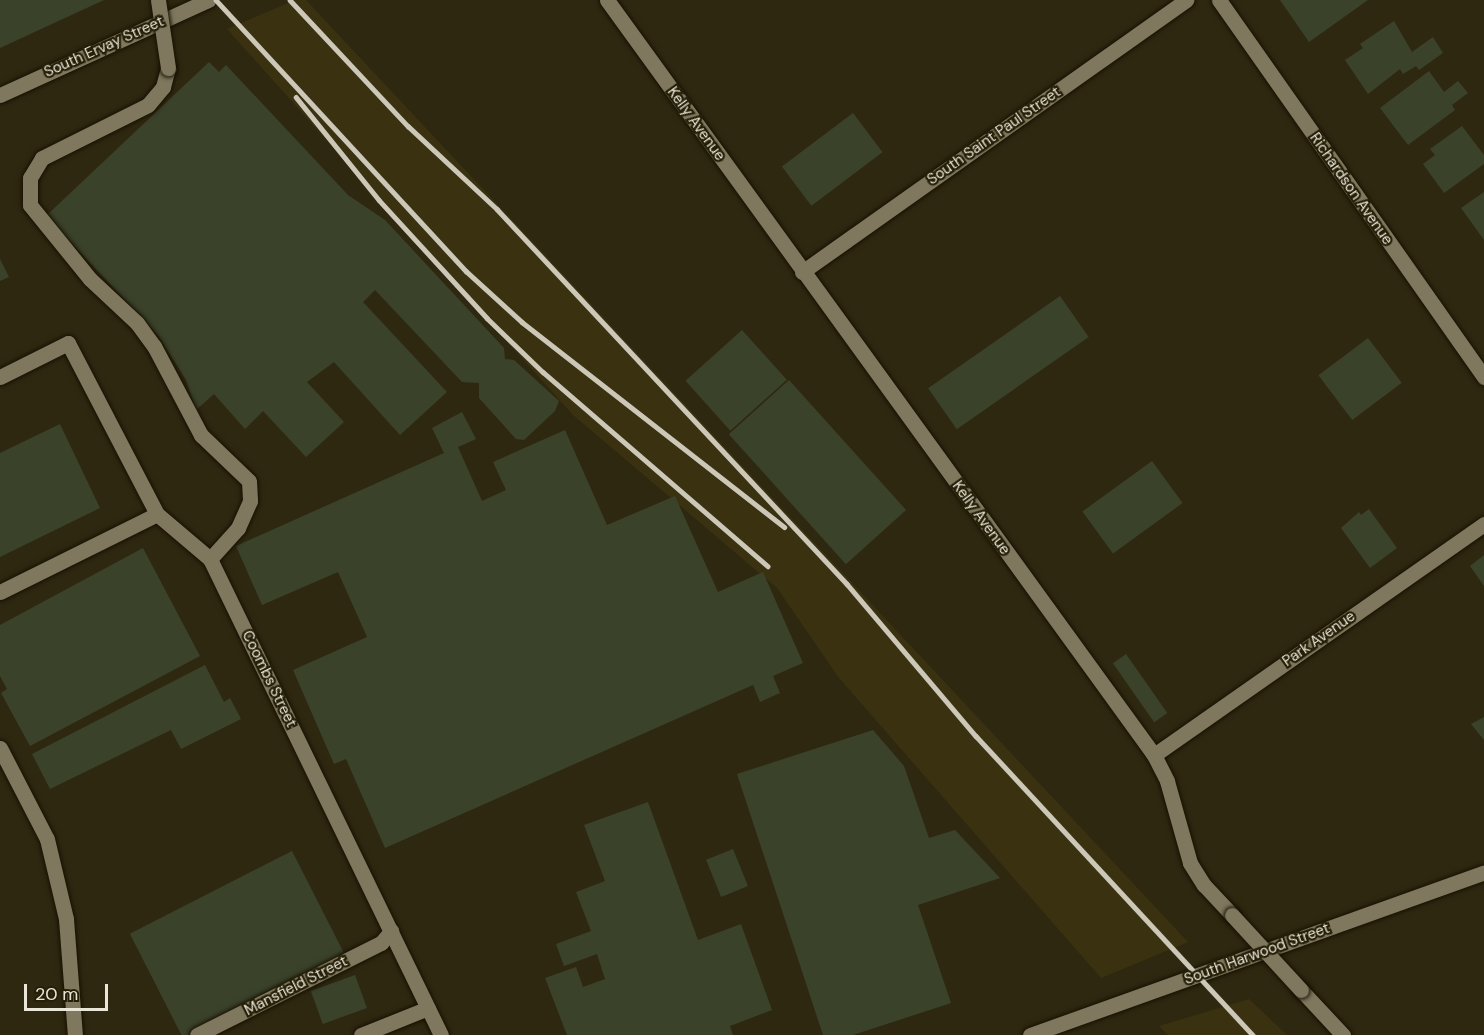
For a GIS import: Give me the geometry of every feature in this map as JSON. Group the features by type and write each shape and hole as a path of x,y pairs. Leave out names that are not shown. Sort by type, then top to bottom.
{"street":[{"path":"158,0 168,68 163,87 148,105 42,158 30,178 30,205 90,279 136,323 154,346 201,435 249,481 250,501 238,528 210,559"},
{"name":"South Ervay Street","path":"0,95 208,0"},
{"name":"Kelly Avenue","path":"607,0 1154,755 1167,781 1190,862 1204,885 1343,1035"},
{"name":"South Saint Paul Street","path":"802,272 1186,0"},
{"name":"Richardson Avenue","path":"1219,0 1484,377"},
{"name":"Coombs Street","path":"0,377 68,342 157,514 210,559 441,1035"},
{"path":"0,591 157,514"},
{"name":"Park Avenue","path":"1154,755 1484,524"},
{"path":"0,748 47,839 66,919 75,1035"},
{"name":"South Harwood Street","path":"1030,1035 1484,872"},
{"name":"Mansfield Street","path":"197,1035 381,944 391,931"},
{"path":"361,1035 428,1008"}],"shaded area":[{"path":"295,0 306,0 1188,942 1101,978 839,678 777,588 573,415 227,29"},
{"path":"1249,999 1287,1035 1168,1035 1159,1026"}],"building":[{"path":"0,0 104,0 0,48"},
{"path":"1280,0 1368,0 1309,42"},
{"path":"1394,21 1412,52 1433,37 1443,53 1419,70 1416,66 1403,74 1400,69 1368,94 1345,60 1363,48 1360,44"},
{"path":"209,62 219,72 226,65 348,195 385,220 504,348 505,359 514,360 559,401 555,411 524,440 516,439 479,398 479,383 462,382 375,290 363,302 447,392 400,435 334,362 307,382 344,422 306,457 263,411 245,429 214,394 196,410 186,380 158,335 46,216"},
{"path":"1429,71 1444,92 1458,81 1468,93 1452,105 1455,110 1408,145 1380,108"},
{"path":"853,113 882,152 811,206 782,167"},
{"path":"1462,126 1484,155 1484,164 1444,193 1423,164 1435,155 1430,149"},
{"path":"1484,192 1484,240 1461,208"},
{"path":"0,259 9,277 0,281"},
{"path":"1060,296 1089,337 957,429 928,388"},
{"path":"742,330 787,380 730,431 686,381"},
{"path":"1368,338 1402,383 1352,420 1318,375"},
{"path":"789,380 906,510 846,564 729,434"},
{"path":"462,412 476,439 458,447 482,501 506,490 493,462 565,430 607,525 675,496 718,592 763,572 803,663 773,676 780,693 760,702 753,685 385,848 346,759 334,764 293,670 367,637 338,572 262,605 236,546 444,453 432,428"},
{"path":"60,424 100,508 0,557 0,453"},
{"path":"1152,461 1183,503 1113,554 1082,512"},
{"path":"1369,509 1397,548 1370,568 1341,528 1359,512 1361,515"},
{"path":"143,548 200,656 30,746 1,693 7,689 0,676 0,625"},
{"path":"1484,555 1484,586 1470,566"},
{"path":"1126,654 1167,713 1154,722 1113,663"},
{"path":"205,665 224,702 230,698 241,719 181,749 171,730 50,789 32,754"},
{"path":"1484,717 1484,740 1471,724"},
{"path":"873,730 904,766 929,838 955,830 1000,878 918,905 951,1003 853,1035 823,1035 737,774"},
{"path":"648,802 698,940 741,924 772,1010 730,1026 733,1035 567,1035 545,978 576,967 583,987 605,979 597,954 564,966 556,944 591,931 576,892 605,881 584,825"},
{"path":"733,849 748,886 721,897 706,860"},
{"path":"292,851 345,955 189,1035 181,1035 130,934"},
{"path":"355,975 367,1008 323,1024 311,991"}],"railway":[{"path":"216,0 466,271 522,322 784,527"},
{"path":"290,0 408,126 497,209 847,584 976,736 1253,1035"},
{"path":"296,97 379,200 487,318 543,372 768,566"}]}
